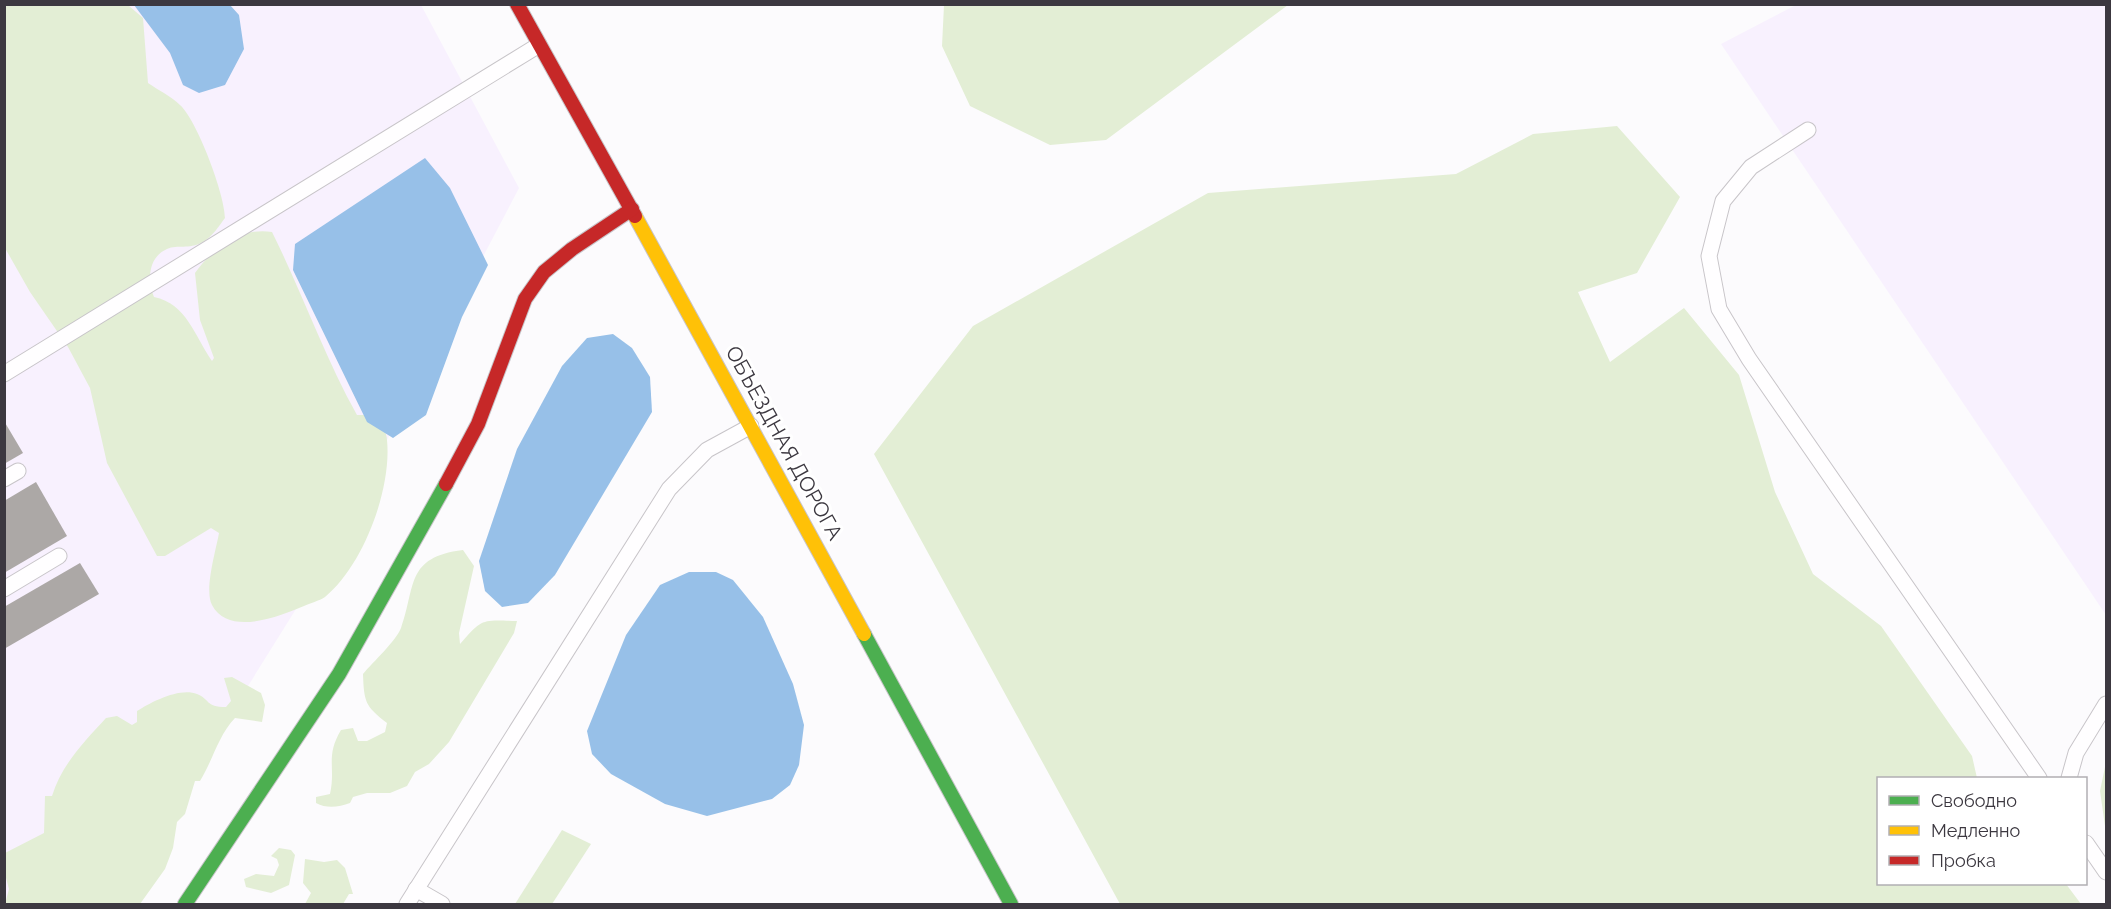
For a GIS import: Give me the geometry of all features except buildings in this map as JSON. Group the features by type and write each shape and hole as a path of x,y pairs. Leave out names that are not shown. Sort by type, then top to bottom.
{"main road":[{"name":"ОБЪЕЗДНАЯ ДОРОГА","path":"517,4 632,209 1011,904"},
{"path":"185,904 339,674 445,486 478,424 525,299 544,272 572,249 632,209"}],"lane":[{"path":"4,374 540,45"},
{"path":"1808,130 1751,167 1723,201 1709,256 1719,309 1749,359 2038,777"},
{"path":"407,904 669,489 707,450 751,426"},
{"path":"4,479 18,471"},
{"path":"4,589 59,556"},
{"path":"2069,777 2076,753 2106,704"},
{"path":"2087,846 2106,872"},
{"path":"416,889 442,904"}],"shaded area":[{"path":"2103,4 2106,9 2106,615 1721,44 1796,5"},
{"path":"5,5 421,5 519,188 311,585 112,904 5,904"}],"green space":[{"path":"944,4 1288,5 1106,140 1050,145 970,106 942,46"},
{"path":"4,5 128,5 143,18 148,83 169,96 187,113 202,141 215,176 225,218 203,242 193,246 167,249 156,258 150,277 154,297 174,306 182,313 212,361 214,358 200,320 195,273 210,255 228,241 249,233 272,232 334,370 357,415 376,415 387,437 385,481 380,503 363,547 339,583 325,597 269,619 242,622 230,620 220,615 212,605 210,598 211,570 219,533 211,528 165,556 157,556 107,463 90,388 68,347 30,292 5,248"},
{"path":"1617,126 1680,197 1637,273 1578,292 1610,362 1684,308 1739,375 1775,492 1813,574 1881,626 1972,756 1977,777 1877,777 1877,885 2067,885 2081,904 1120,904 874,454 973,326 1208,193 1456,174 1533,134"},
{"path":"463,550 474,566 459,633 460,644 484,622 517,621 514,633 449,742 429,764 415,772 407,786 390,793 367,793 353,797 350,803 337,806 329,807 316,803 316,797 330,794 333,748 341,730 353,728 358,741 367,741 385,732 387,723 367,703 363,674 401,628 416,576 431,559"},
{"path":"232,677 261,693 265,705 262,722 235,718 229,725 200,781 195,781 185,814 177,822 173,848 165,869 140,904 5,904 9,889 5,874 5,853 44,833 45,796 52,796 68,764 106,718 117,716 132,725 137,722 137,711 158,700 182,692 197,694 211,704 226,707 231,701 224,678"},
{"path":"2106,762 2106,833 2100,791"},
{"path":"562,830 591,844 552,904 515,904"},
{"path":"279,848 291,850 295,855 289,885 271,893 246,887 244,879 256,874 274,876 279,865 277,859 271,856"},
{"path":"305,859 324,862 337,860 345,868 353,894 349,894 343,904 305,904 311,893 303,883"}],"water":[{"path":"134,5 230,5 239,15 244,49 225,85 199,93 183,85 170,53"},
{"path":"425,158 450,188 488,265 462,317 426,415 393,438 367,422 293,270 295,244"},
{"path":"613,334 632,348 650,377 652,412 555,575 528,603 502,607 485,591 479,561 517,449 562,366 587,338"},
{"path":"689,572 716,572 733,580 763,617 793,684 804,725 799,765 790,785 772,799 707,816 665,804 611,774 592,754 587,731 626,635 660,585"}],"traffic: fast":[{"path":"185,904 339,674 446,484"},
{"path":"864,634 1011,904"}],"traffic: slow":[{"path":"635,216 864,634"}],"traffic: jam":[{"path":"517,4 635,216"},
{"path":"446,484 478,424 525,299 544,272 572,249 632,209"}]}
